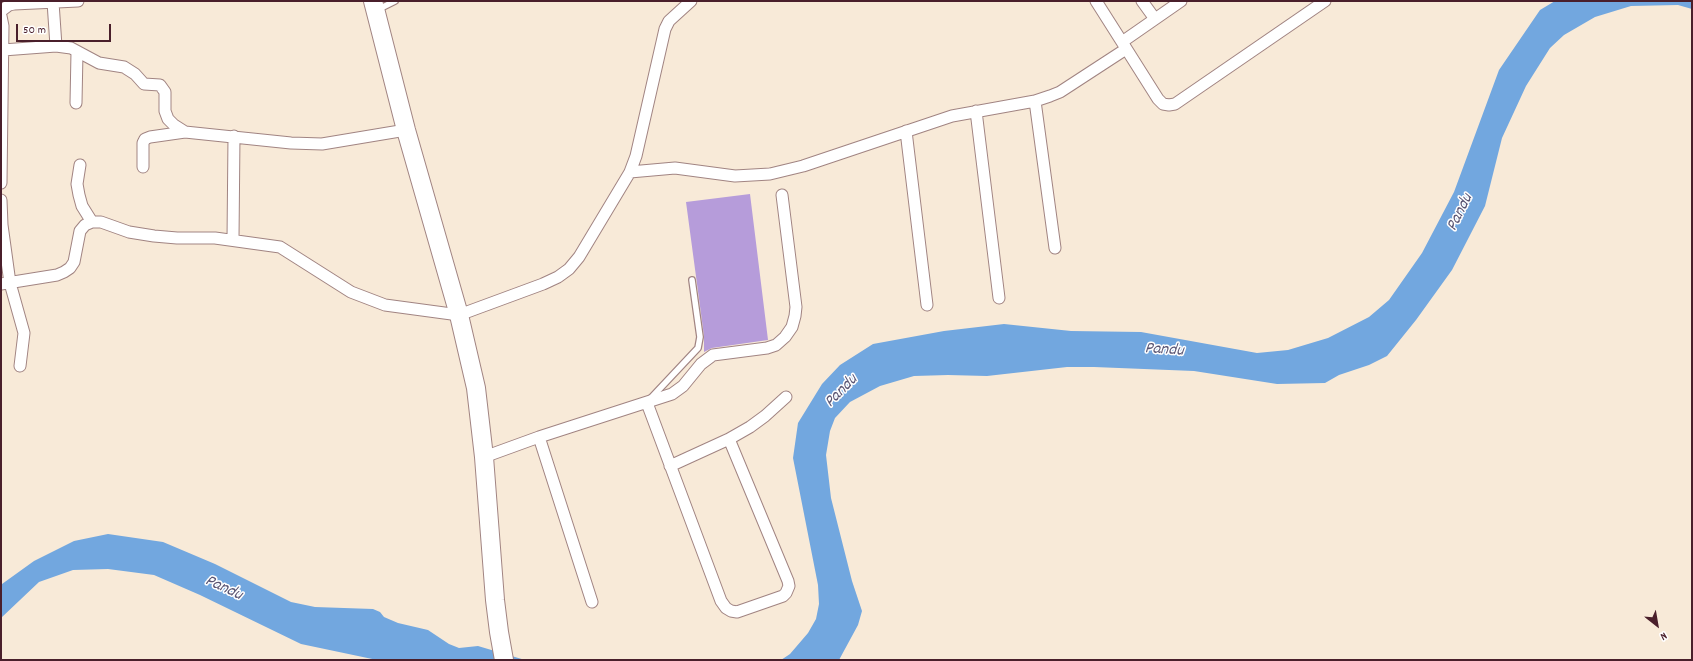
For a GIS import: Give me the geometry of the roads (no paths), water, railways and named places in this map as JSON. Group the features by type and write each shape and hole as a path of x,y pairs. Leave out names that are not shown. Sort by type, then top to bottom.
{"highway":[{"path":"374,6 406,130 460,315 476,388 484,457 499,632 504,660"}],"street":[{"path":"1,11 9,5 14,4 78,1"},
{"path":"5,283 56,275 64,272 70,268 74,262 80,231 85,225 92,222 101,222 129,232 154,236 177,238 215,238 280,247 351,292 385,305 460,315 543,284 570,269 579,257 630,172 636,156 665,29 669,20 692,1"},
{"path":"1096,1 1158,99 1163,104 1169,105 1175,104 1325,1"},
{"path":"1142,1 1155,19"},
{"path":"630,172 675,168 735,176 770,174 802,166 952,116 1035,101 1060,92 1124,45 1155,19 1180,1"},
{"path":"53,2 56,46"},
{"path":"1,16 4,26 1,183"},
{"path":"3,50 56,46 65,47 99,63 124,67 130,70 144,84 160,85 165,92 165,111 168,119 185,132"},
{"path":"76,103 77,52"},
{"path":"1035,101 1055,248"},
{"path":"976,111 999,298"},
{"path":"144,167 142,143 145,139 185,132 291,143 322,144 406,130"},
{"path":"906,131 927,305"},
{"path":"233,240 234,136"},
{"path":"80,164 77,184 79,195 82,206 92,222"},
{"path":"484,457 539,437 647,403 678,391 701,364 713,355 767,348 776,345 786,337 792,327 796,307 782,195"},
{"path":"1,200 5,283 24,333 20,366"},
{"path":"670,466 729,439 766,416 786,397"},
{"path":"647,403 718,594 726,608 731,611 738,612 783,596 789,586 729,439"},
{"path":"539,437 592,602"}],"lane":[{"path":"374,6 395,1"},
{"path":"647,403 698,348 700,337 692,280"}],"water":[{"name":"Pandu","path":"1555,1 1692,1 1692,9 1678,5 1631,6 1595,17 1564,35 1550,48 1526,86 1502,138 1485,206 1452,270 1416,320 1387,356 1369,365 1339,375 1325,383 1277,384 1194,371 1067,367 987,376 914,376 880,386 850,402 835,418 830,431 826,455 831,498 852,581 862,611 858,625 839,660 781,660 790,654 808,633 816,619 819,604 818,585 793,458 798,423 822,384 840,365 873,344 944,331 1004,324 1071,331 1141,332 1257,353 1288,350 1328,338 1369,317 1389,300 1422,253 1454,192 1499,70 1540,10"},
{"name":"Pandu","path":"108,534 163,542 215,564 291,602 315,607 373,609 380,612 384,617 398,623 428,630 449,644 459,648 478,646 525,660 377,660 301,644 200,595 154,575 108,569 73,570 39,582 1,618 2,584 34,561 74,541"}]}
